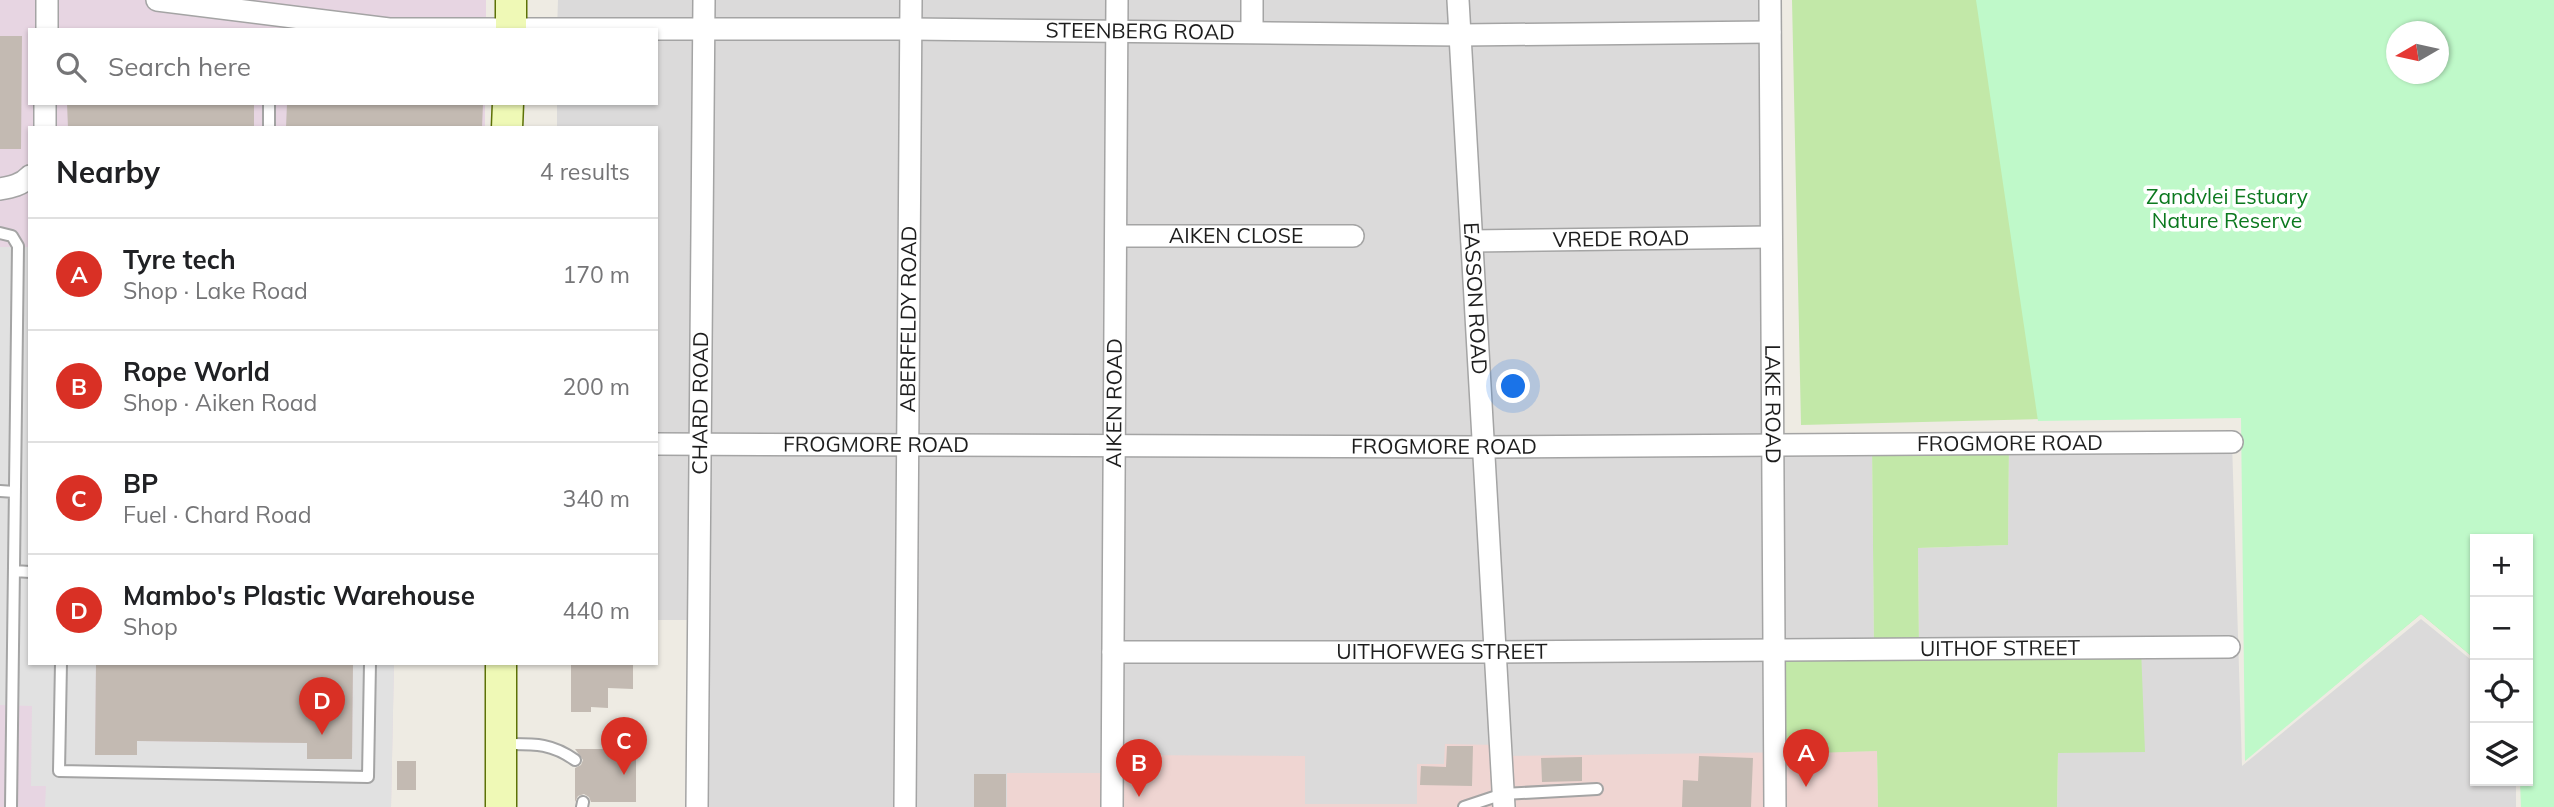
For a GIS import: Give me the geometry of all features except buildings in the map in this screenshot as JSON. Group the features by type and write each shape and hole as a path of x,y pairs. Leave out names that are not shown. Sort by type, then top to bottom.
{"main road":[{"path":"508,105 508,126"},
{"path":"500,807 501,665"}],"street":[{"path":"47,0 47,28"},
{"name":"STEENBERG ROAD","path":"157,0 231,5 271,22 372,28"},
{"name":"CHARD ROAD","path":"697,807 704,0"},
{"name":"ABERFELDY ROAD","path":"905,807 911,0"},
{"name":"AIKEN ROAD","path":"1112,807 1118,0"},
{"path":"1252,0 1252,32"},
{"name":"EASSON ROAD","path":"1458,0 1504,800"},
{"name":"LAKE ROAD","path":"1770,0 1775,807"},
{"name":"STEENBERG ROAD","path":"401,28 511,19 704,29 1460,35 1770,32"},
{"path":"44,126 45,105"},
{"path":"0,189 15,186 28,178"},
{"name":"AIKEN CLOSE","path":"1117,236 1353,236"},
{"name":"VREDE ROAD","path":"1472,241 1771,237"},
{"name":"FROGMORE ROAD","path":"658,444 1483,447 2232,442"},
{"name":"UITHOF STREET","path":"1772,649 2229,647"},
{"name":"UITHOFWEG STREET","path":"1113,652 1772,649"}],"lane":[{"path":"269,105 269,126"},
{"path":"0,233 12,236 18,246 14,571 6,726 11,807"},
{"path":"16,383 28,384"},
{"path":"0,491 15,492"},
{"path":"14,571 28,572"},
{"path":"61,665 59,771 368,777 370,665"},
{"path":"501,744 540,744 558,748 575,760"},
{"path":"1464,807 1597,789"}],"shaded area":[{"path":"0,0 486,0 486,28 28,28 28,105 485,105 485,126 28,126 28,665 394,665 391,807 0,807"},
{"path":"558,0 1770,0 1771,444 1872,445 1874,649 1772,650 1775,807 697,807 699,620 658,620 658,126 557,126 557,105 658,105 658,28 557,28"},
{"path":"0,247 28,247 28,665 96,665 95,755 137,755 137,741 307,743 307,759 352,759 353,665 394,665 391,807 45,807 46,786 31,786 32,706 0,705"},
{"path":"2232,442 2242,766 2421,619 2470,659 2470,786 2516,786 2516,807 2057,807 2058,752 1919,649 1918,548 2008,545 2009,443"},
{"path":"1445,744 1500,745 1501,756 1877,751 1878,807 1007,807 1007,773 1112,773 1112,755 1305,756 1305,804 1417,804 1417,764 1444,764"}],"green space":[{"path":"1792,0 2147,0 2423,606 2470,655 2421,614 2328,691 2247,414 1801,425"},
{"name":"Zandvlei Estuary Nature Reserve","path":"1976,0 2554,0 2554,807 2521,807 2520,786 2533,786 2533,534 2470,534 2470,655 2421,614 2245,761 2241,418 2038,421"},
{"path":"2009,443 2008,545 1918,548 1919,648 2141,648 2145,752 2058,753 2057,807 1878,807 1877,751 1781,754 1784,661 1790,656 1874,649 1872,445"}],"place":[{"name":"Mambo's Plastic Warehouse","path":"322,735"},
{"name":"BP","path":"624,775"},
{"name":"Tyre tech","path":"1806,787"},
{"name":"Rope World","path":"1139,797"}]}
